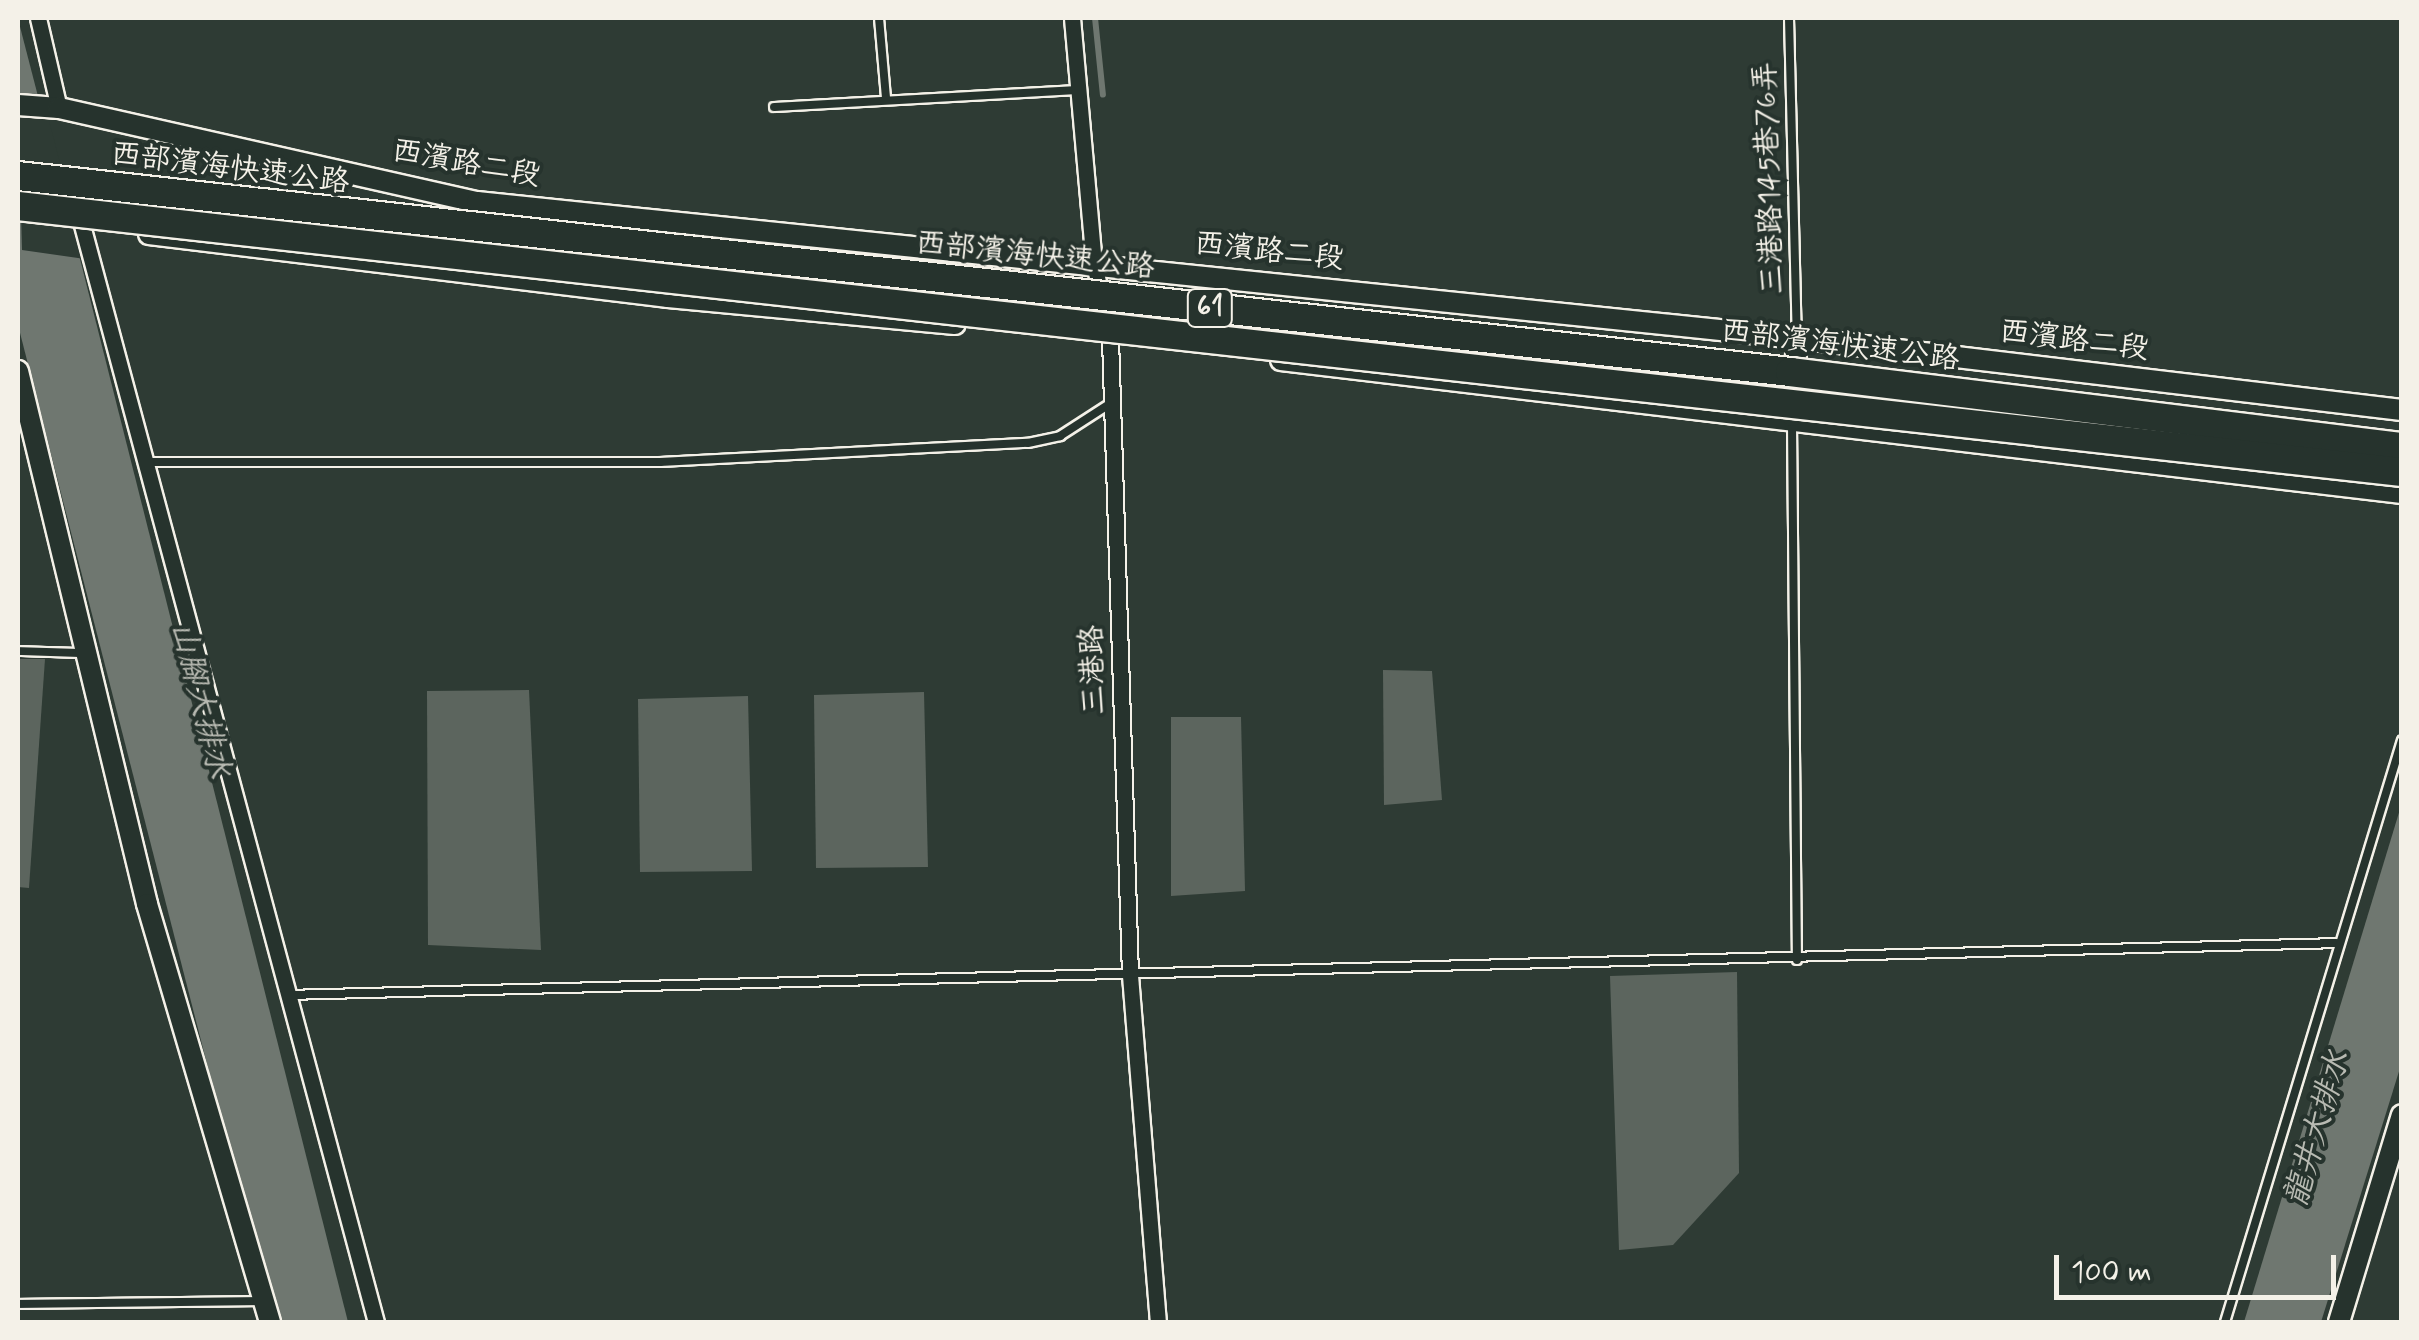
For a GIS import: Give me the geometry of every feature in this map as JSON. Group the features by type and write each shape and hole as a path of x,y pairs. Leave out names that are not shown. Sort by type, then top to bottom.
{"highway":[{"name":"西部濱海快速公路","path":"18,176 1790,372 2402,447"},
{"name":"西部濱海快速公路","path":"18,206 2402,472"}],"street":[{"path":"38,18 59,108"},
{"name":"三港路","path":"1072,18 1094,263 1110,338 1108,405 1130,976 1158,1322"},
{"name":"西濱路二段","path":"18,105 59,108 477,202 1797,338 2402,410"},
{"path":"18,218 668,297 1110,338 2402,494"},
{"path":"82,226 284,995 376,1322"},
{"path":"1792,418 1797,338"},
{"path":"18,371 83,653 147,904 270,1322"},
{"path":"2339,1322 2402,1115"}],"lane":[{"path":"879,18 886,98"},
{"name":"三港路145巷76弄","path":"1789,18 1797,338"},
{"path":"774,107 1078,90"},
{"path":"143,462 660,462 1028,443 1060,436 1108,405"},
{"path":"1792,418 1797,960"},
{"path":"18,651 83,653"},
{"path":"2225,1322 2336,943 2402,740"},
{"path":"284,995 1797,960 2336,943"},
{"path":"18,1304 264,1300"}],"water":[{"path":"18,19 348,1322 273,1322 18,325"},
{"name":"龍井大排水","path":"2401,806 2401,1065 2321,1322 2244,1322"}],"pier":[{"path":"18,105 46,109 85,259 22,250"}],"building":[{"path":"18,659 45,659 29,888 18,887"},
{"path":"1383,670 1432,671 1442,800 1384,805"},
{"path":"529,690 541,950 428,945 427,691"},
{"path":"924,692 928,867 816,868 814,695"},
{"path":"748,696 752,871 640,872 638,699"},
{"path":"1171,717 1241,717 1245,891 1171,896"},
{"path":"1737,972 1739,1173 1673,1245 1619,1250 1610,976"}],"waterway":[{"path":"1095,18 1103,95"}],"water label":[{"name":"山腳大排水","path":"200,700"}]}
